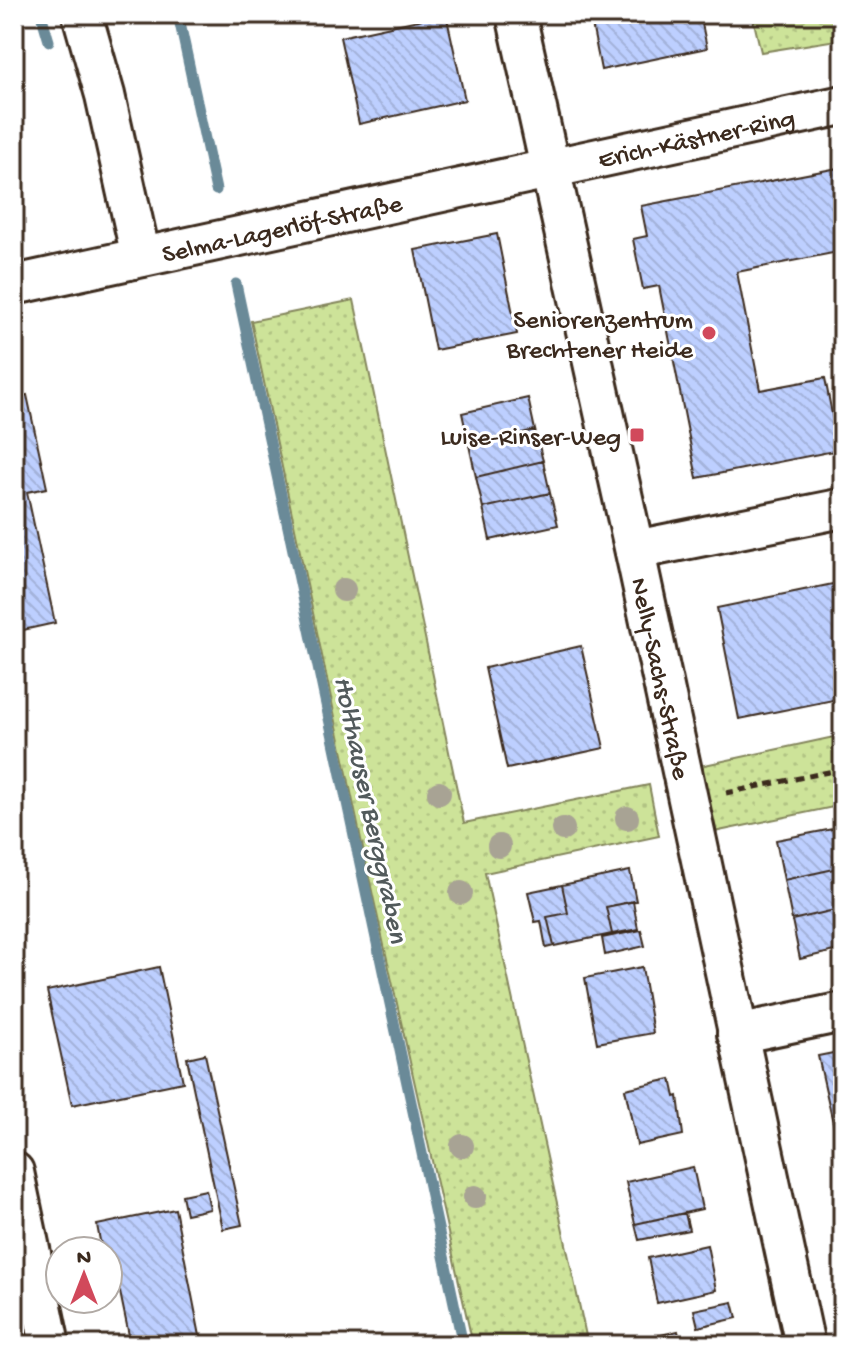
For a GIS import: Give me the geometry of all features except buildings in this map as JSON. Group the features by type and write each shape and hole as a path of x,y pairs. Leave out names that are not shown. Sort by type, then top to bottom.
{"street":[{"path":"82,14 105,95 141,257"},
{"name":"Nelly-Sachs-Straße","path":"516,14 635,550 805,1345"},
{"name":"Erich-Kästner-Ring","path":"549,168 843,105"},
{"name":"Selma-Lagerlöf-Straße","path":"14,285 549,168"},
{"path":"635,550 843,508"},
{"path":"737,1034 843,1012"},
{"path":"15,1181 50,1345"}],"path":[{"path":"689,801 843,769"}],"green space":[{"path":"752,14 843,14 843,39 761,52"},
{"path":"354,300 464,823 649,785 659,836 485,873 588,1345 473,1345 373,896 251,321"},
{"path":"843,735 843,805 714,832 700,766"}],"waterway":[{"path":"41,14 49,41"},
{"name":"Holthauser Berggraben","path":"178,14 216,190"},
{"name":"Holthauser Berggraben","path":"236,284 463,1345"}],"place":[{"name":"Seniorenzentrum Brechtener Heide","path":"709,333"},
{"name":"Luise-Rinser-Weg","path":"637,435"}]}
